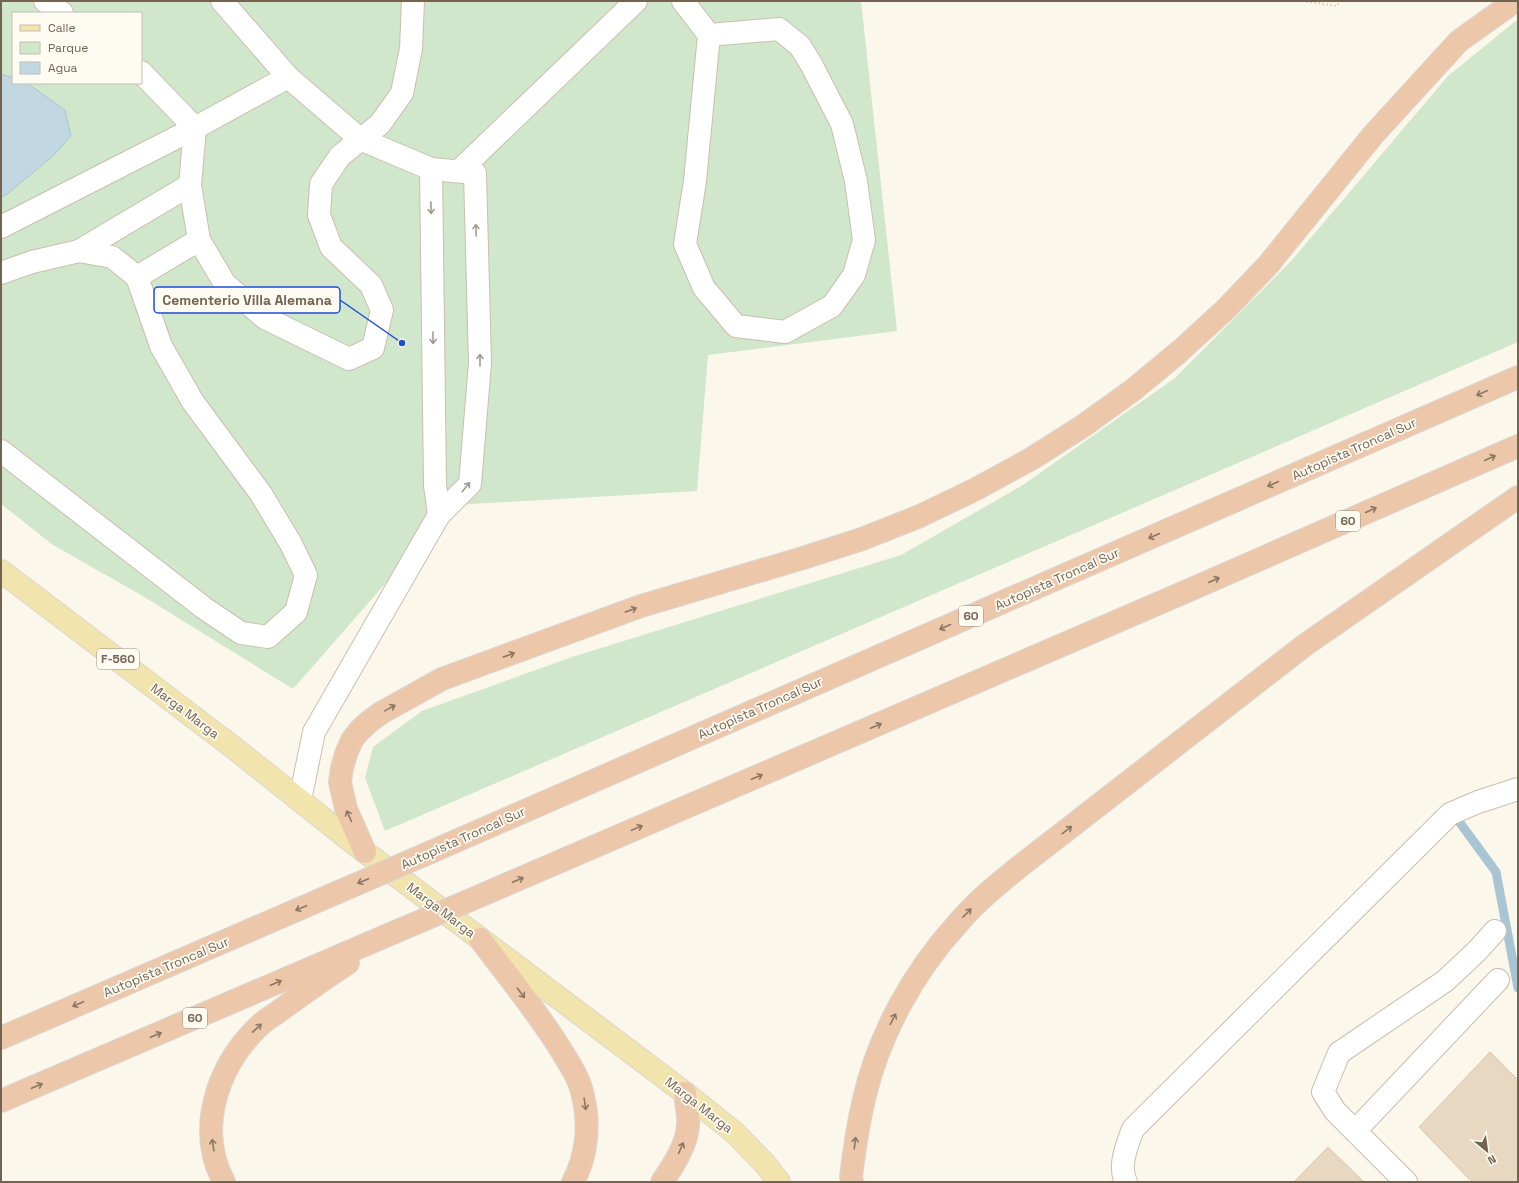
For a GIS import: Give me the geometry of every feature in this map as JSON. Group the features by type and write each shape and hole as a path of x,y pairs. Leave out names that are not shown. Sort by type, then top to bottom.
{"highway":[{"path":"365,852 346,809 340,782 342,768 352,740 370,720 442,680 641,606 804,558 869,536 920,516 976,489 1031,459 1083,426 1133,390 1180,351 1226,309 1273,259 1373,135 1459,41 1515,1"},
{"name":"Autopista Troncal Sur","path":"4,1036 424,855 1518,377"},
{"name":"60","path":"1,1102 1185,592 1518,446"},
{"path":"852,1182 857,1131 864,1098 876,1060 891,1022 933,953 959,921 988,892 1019,867 1305,645 1518,497"},
{"path":"224,1182 215,1158 211,1136 212,1115 216,1094 234,1056 256,1028 294,999 388,935"},
{"path":"480,939 545,1025 576,1076 583,1095 587,1116 587,1137 583,1158 573,1182"},
{"path":"662,1182 673,1166 683,1146 688,1125 685,1093"}],"main road":[{"name":"Marga Marga","path":"1,571 234,748 365,852 685,1093 735,1133 766,1165 779,1182"}],"lane":[{"path":"45,1 61,12"},
{"path":"222,1 288,78 360,139 431,169 467,172"},
{"path":"142,73 195,128 190,185 199,240 225,284 265,318 349,359 373,348 382,310 371,285 331,247 319,214 321,184 340,156 380,124 402,93 411,49 413,1"},
{"path":"300,800 314,732 439,515 470,484 480,363 467,172 636,1"},
{"path":"683,1 709,35 695,181 685,244 704,288 736,326 785,332 832,306 854,275 864,240 856,181 842,124 800,46 779,29 709,35"},
{"path":"1,227 195,128 288,78"},
{"path":"431,169 434,485 439,515"},
{"path":"1,273 32,262 79,251 190,185"},
{"path":"137,277 199,240"},
{"path":"1,451 204,608 241,633 268,637 296,612 306,575 291,544 261,494 193,402 161,346 137,277 112,257 79,251"},
{"path":"1126,1182 1122,1175 1125,1151 1133,1129 1450,814 1478,802 1518,789"},
{"path":"1406,1182 1335,1110 1323,1092 1339,1053 1445,981 1477,951 1495,931"},
{"path":"1355,1131 1498,980"}],"path":[{"path":"1303,1 1337,6 1340,1"}],"green space":[{"path":"1,1 861,1 897,331 708,355 697,491 454,505 293,689 141,595 53,545 1,504"},
{"path":"1518,19 1518,342 385,831 365,778 373,747 422,711 572,657 901,555 1023,485 1175,378 1292,260 1448,76"}],"water":[{"path":"1,74 12,78 12,84 28,84 65,110 71,136 53,156 6,195 1,197"}],"building":[{"path":"1490,1052 1518,1080 1518,1182 1472,1182 1419,1127"},
{"path":"1328,1147 1364,1182 1294,1182"}],"waterway":[{"path":"1455,816 1496,872 1518,988"}],"place":[{"name":"Cementerio Villa Alemana","path":"402,343"}]}
